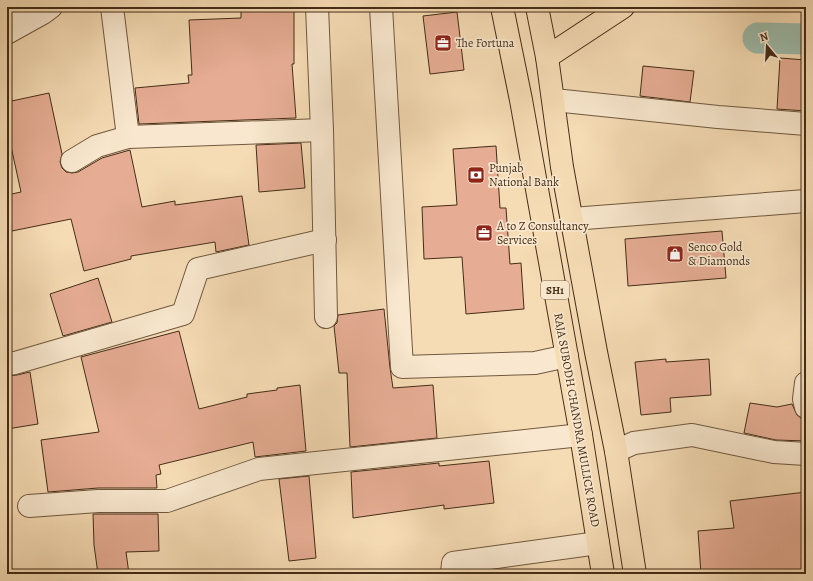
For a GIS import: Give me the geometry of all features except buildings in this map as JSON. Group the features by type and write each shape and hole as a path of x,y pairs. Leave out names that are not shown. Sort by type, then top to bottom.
{"main road":[{"name":"RAJA SUBODH CHANDRA MULLICK ROAD","path":"502,7 521,100 567,356 603,574"},
{"name":"SH1","path":"537,7 554,100 562,167 616,451 635,574"},
{"path":"547,57 623,7"}],"street":[{"path":"7,14 35,7"},
{"path":"7,33 43,13 50,7"},
{"path":"112,7 128,137"},
{"path":"317,7 322,130 326,317"},
{"path":"381,7 402,367 535,363 567,356"},
{"path":"554,100 718,117 806,124"},
{"path":"72,161 97,146 128,137 322,130"},
{"path":"572,219 806,201"},
{"path":"7,364 15,363 183,314 198,269 325,240"},
{"path":"806,383 804,399 806,407"},
{"path":"28,506 98,501 167,501 259,469 581,435"},
{"path":"616,451 634,443 692,435 774,452 806,454"},
{"path":"452,574 453,563 598,543"}],"waterway":[{"path":"758,38 806,39"}],"place":[{"name":"The Fortuna","path":"443,43"},
{"name":"Punjab National Bank","path":"476,175"},
{"name":"A to Z Consultancy Services","path":"484,233"},
{"name":"Senco Gold & Diamonds","path":"675,254"}]}
